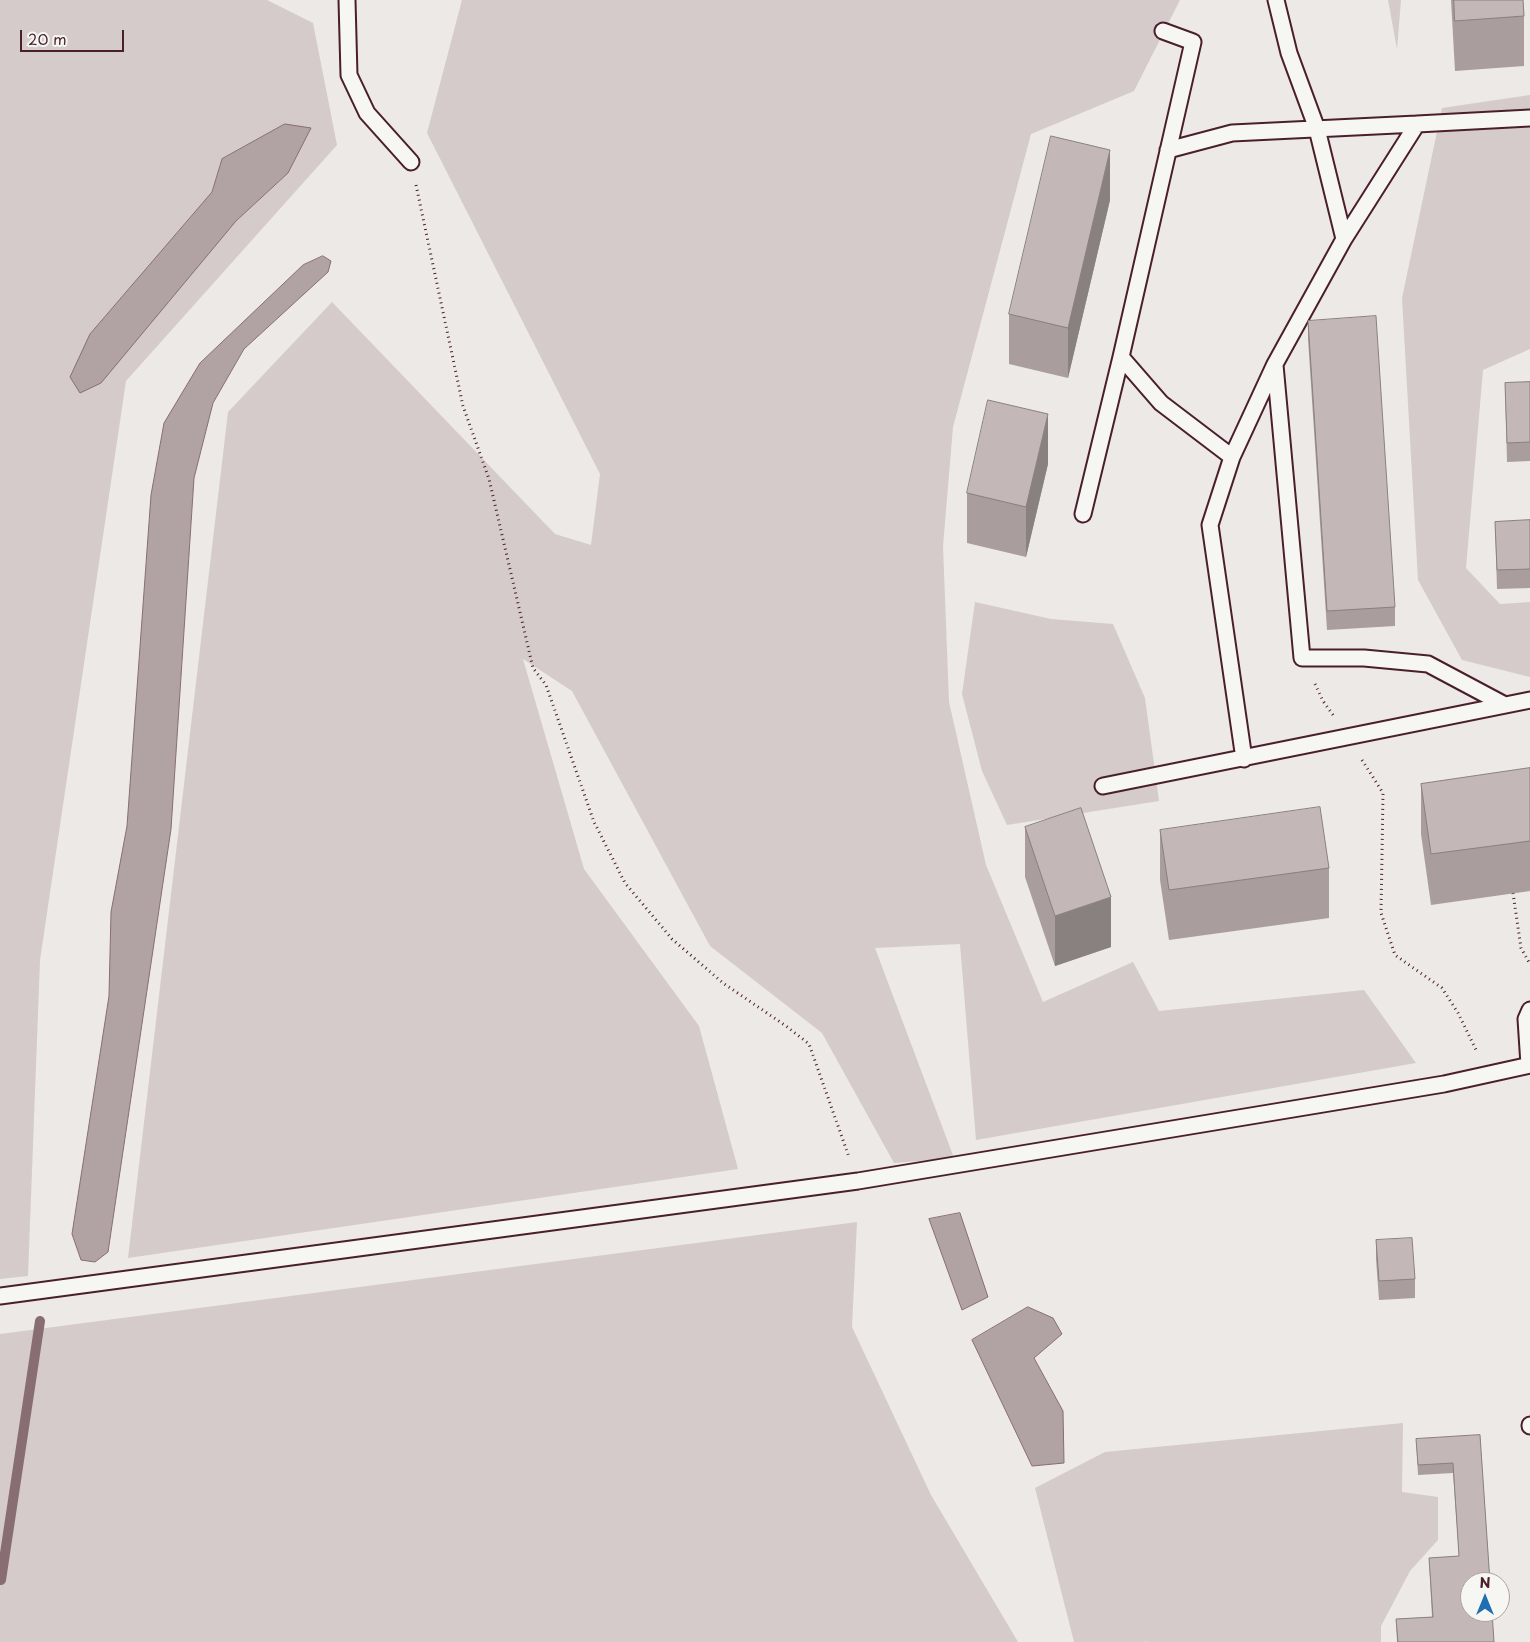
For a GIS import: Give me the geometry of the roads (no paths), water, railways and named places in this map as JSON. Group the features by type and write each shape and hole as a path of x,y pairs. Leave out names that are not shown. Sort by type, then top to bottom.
{"lane":[{"path":"347,0 348,75 367,114 411,162"},
{"path":"1276,0 1289,53 1316,129 1344,239"},
{"path":"1083,514 1193,42 1163,31"},
{"path":"1168,150 1232,133 1530,118"},
{"path":"1244,759 1210,525 1232,458 1275,364 1344,239 1417,124"},
{"path":"1121,357 1161,403 1232,458"},
{"path":"1275,364 1302,658 1364,658 1428,664 1505,705"},
{"path":"1103,786 1530,700"},
{"path":"0,1296 858,1181 1444,1084 1530,1065 1526,1019 1530,1010"}],"waterway":[{"path":"1,1580 40,1321"}]}
